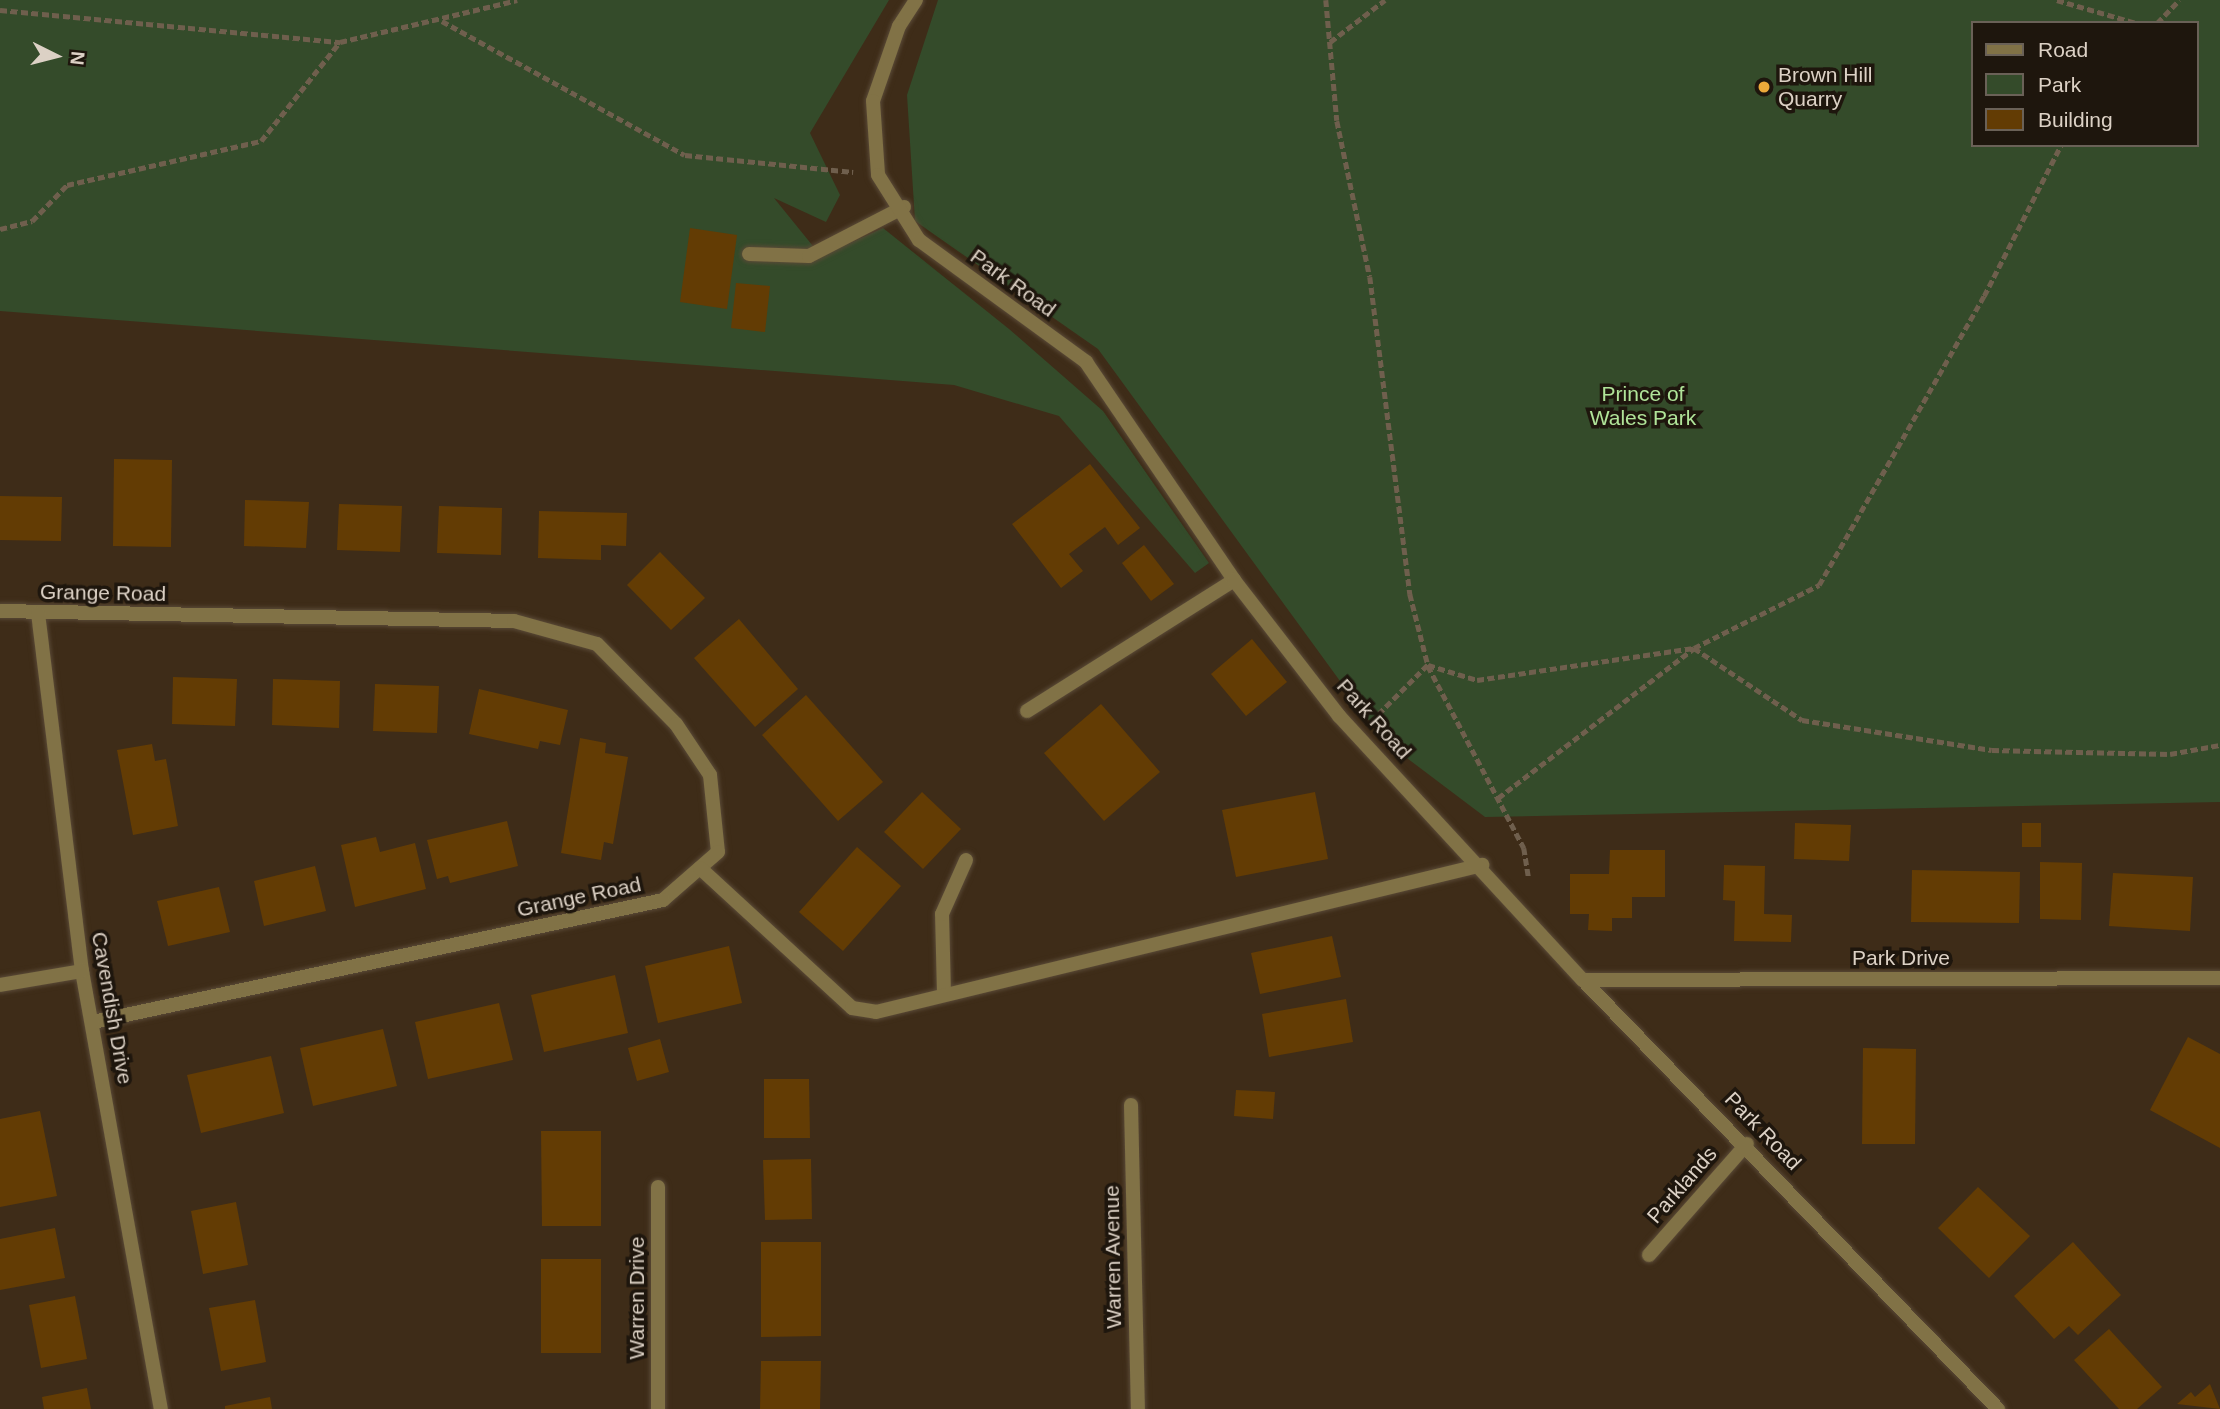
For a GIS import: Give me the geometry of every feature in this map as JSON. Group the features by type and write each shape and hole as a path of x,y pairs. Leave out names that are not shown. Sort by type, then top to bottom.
{"street":[{"path":"878,175 873,101 899,26 916,0"},
{"name":"Park Road","path":"878,175 904,207 919,240 1086,362 1234,580 1339,716 1482,865 1583,980 1747,1144 1998,1409"},
{"path":"749,254 809,256 904,207"},
{"path":"1027,711 1234,580"},
{"name":"Grange Road","path":"0,611 514,621 597,643 676,724 710,775 718,852 663,900 93,1022"},
{"name":"Cavendish Drive","path":"38,613 82,971 161,1409"},
{"path":"944,994 942,914 966,860"},
{"path":"700,868 852,1008 876,1013 944,994 1482,865"},
{"path":"0,985 82,971"},
{"name":"Park Drive","path":"1583,980 2220,978"},
{"name":"Warren Avenue","path":"1131,1105 1138,1409"},
{"name":"Parklands","path":"1649,1255 1747,1144"},
{"name":"Warren Drive","path":"658,1409 659,1187"}],"path":[{"path":"0,10 340,42 442,21 517,0"},
{"path":"1326,0 1337,121 1370,276 1410,594 1428,665 1524,848 1535,926"},
{"path":"1329,42 1385,0"},
{"path":"2057,0 2129,21"},
{"path":"2159,21 2179,0"},
{"path":"442,21 685,155 878,175"},
{"path":"0,229 32,221 67,185 261,141 340,42"},
{"path":"1498,798 1694,648 1819,585 1984,296 2060,147"},
{"path":"1428,665 1477,680 1694,648 1802,720 1992,750 2170,754 2220,745"},
{"path":"1375,729 1378,708 1428,665"}],"green space":[{"path":"0,0 889,0 810,133 840,195 826,222 774,198 821,256 883,228 1009,329 1103,411 1209,563 1195,573 1059,416 954,385 0,311"},
{"name":"Prince of Wales Park","path":"938,0 2220,0 2220,802 1485,817 1383,740 1098,349 915,221 907,95"}],"building":[{"path":"690,228 737,235 727,309 680,302"},
{"path":"736,283 770,286 765,332 731,328"},
{"path":"114,459 172,460 171,547 113,546"},
{"path":"1090,464 1140,528 1118,545 1105,527 1069,554 1083,571 1061,588 1012,524"},
{"path":"0,496 62,497 61,541 0,540"},
{"path":"245,500 309,502 306,548 244,546"},
{"path":"339,504 402,506 400,552 337,550"},
{"path":"439,506 502,508 501,555 437,553"},
{"path":"539,511 627,513 626,546 601,545 601,560 538,558"},
{"path":"1144,545 1174,584 1151,601 1122,563"},
{"path":"660,552 705,598 671,630 627,585"},
{"path":"739,619 798,689 755,727 694,658"},
{"path":"1252,639 1287,682 1246,716 1211,674"},
{"path":"173,677 237,679 235,726 172,724"},
{"path":"273,679 340,681 339,728 272,725"},
{"path":"375,684 439,686 437,733 373,731"},
{"path":"479,689 568,710 560,745 540,741 538,749 469,734"},
{"path":"806,695 883,782 838,821 762,735"},
{"path":"1101,704 1160,772 1104,821 1044,753"},
{"path":"580,738 606,743 605,753 628,757 613,844 604,842 601,860 561,853"},
{"path":"152,744 155,761 166,759 178,826 133,835 117,750"},
{"path":"922,792 961,829 923,869 884,832"},
{"path":"1315,792 1328,859 1236,877 1222,810"},
{"path":"507,821 518,866 450,883 448,876 437,879 427,840"},
{"path":"1795,823 1851,825 1849,861 1794,859"},
{"path":"2022,823 2041,823 2041,847 2022,847"},
{"path":"376,837 380,852 415,843 426,889 355,907 341,845"},
{"path":"857,847 901,886 843,951 799,912"},
{"path":"1610,850 1665,850 1665,897 1632,897 1632,918 1612,918 1612,931 1588,930 1589,914 1570,914 1570,874 1609,874"},
{"path":"2040,862 2082,863 2081,920 2040,919"},
{"path":"1724,865 1765,866 1764,914 1792,915 1791,942 1734,941 1735,901 1723,900"},
{"path":"315,866 326,911 264,926 254,881"},
{"path":"1912,870 2020,872 2019,923 1911,922"},
{"path":"2113,873 2193,877 2190,931 2109,926"},
{"path":"219,887 230,932 168,946 157,901"},
{"path":"1332,936 1341,977 1260,994 1251,953"},
{"path":"729,946 742,1003 658,1023 645,966"},
{"path":"615,975 628,1033 544,1052 531,995"},
{"path":"1346,999 1353,1042 1269,1057 1262,1014"},
{"path":"499,1003 513,1060 428,1079 415,1022"},
{"path":"383,1029 397,1086 313,1106 300,1048"},
{"path":"2188,1037 2220,1054 2220,1148 2150,1110"},
{"path":"660,1039 669,1072 637,1081 628,1048"},
{"path":"1863,1048 1916,1049 1915,1144 1862,1144"},
{"path":"271,1056 284,1113 201,1133 187,1075"},
{"path":"764,1079 809,1079 810,1138 764,1138"},
{"path":"1236,1090 1275,1092 1273,1119 1234,1116"},
{"path":"40,1111 57,1196 0,1207 0,1119"},
{"path":"541,1131 601,1131 601,1226 542,1226"},
{"path":"811,1159 812,1219 765,1220 763,1160"},
{"path":"1978,1187 2030,1236 1989,1278 1938,1228"},
{"path":"236,1202 248,1265 203,1274 191,1211"},
{"path":"55,1228 65,1278 0,1290 0,1239"},
{"path":"761,1242 821,1242 821,1336 761,1337"},
{"path":"2073,1242 2121,1295 2078,1335 2069,1326 2054,1339 2014,1296"},
{"path":"541,1259 601,1259 601,1353 541,1353"},
{"path":"75,1296 87,1359 41,1368 29,1305"},
{"path":"255,1300 266,1362 221,1371 209,1308"},
{"path":"2109,1329 2162,1387 2137,1409 2119,1409 2074,1360"},
{"path":"761,1361 821,1361 820,1409 760,1409"},
{"path":"2210,1384 2220,1409 2177,1404 2191,1392 2195,1397"},
{"path":"87,1388 91,1409 44,1409 42,1397"},
{"path":"270,1397 272,1409 225,1409 225,1406"}],"place":[{"name":"Brown Hill Quarry","path":"1764,87"}]}
